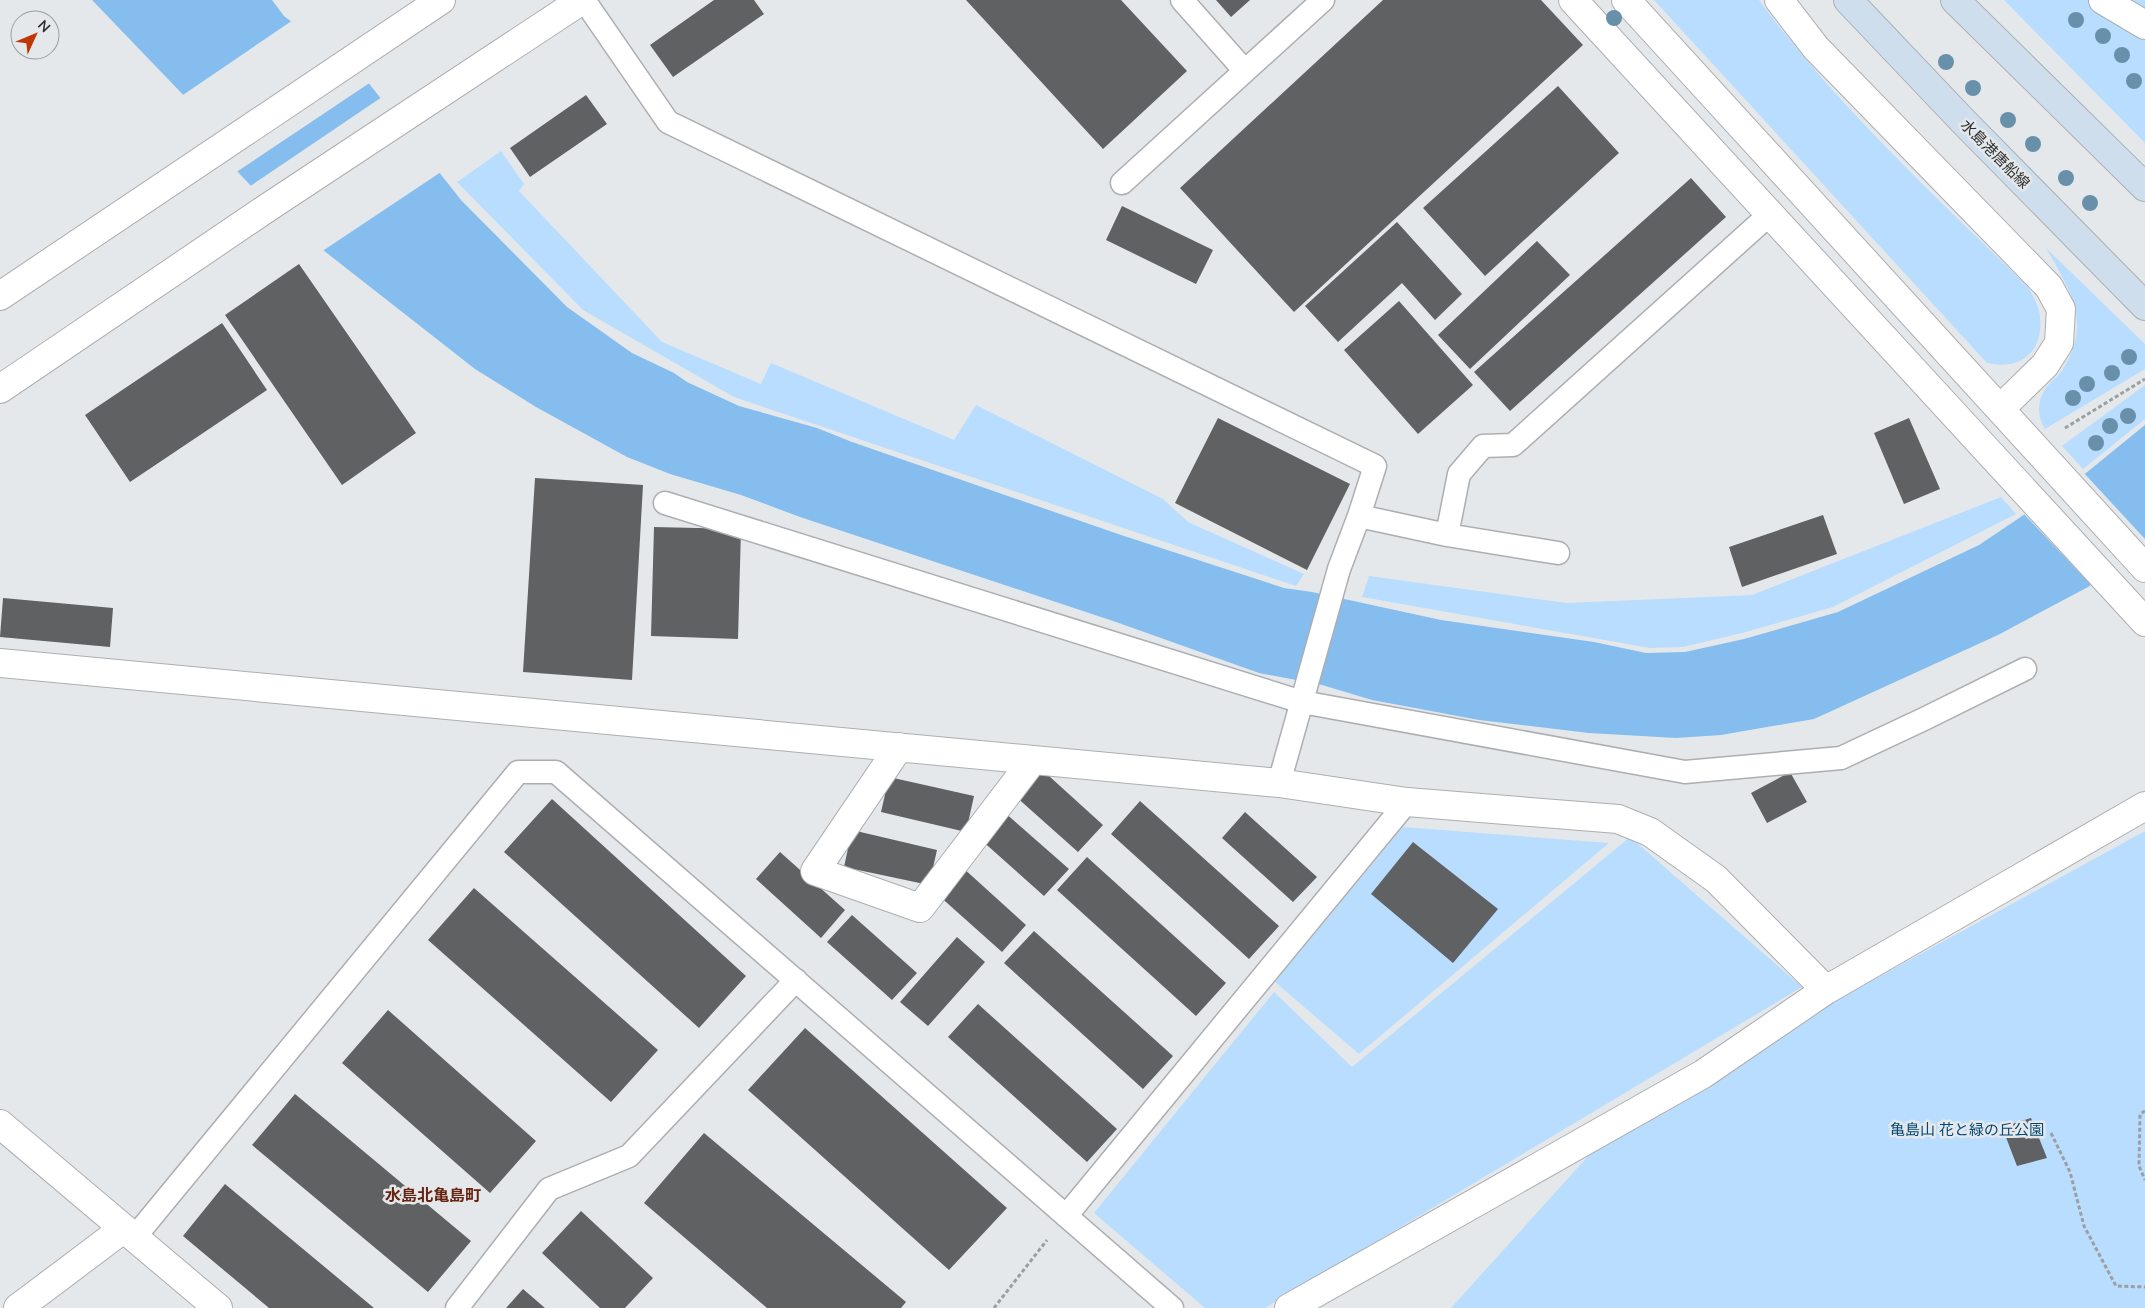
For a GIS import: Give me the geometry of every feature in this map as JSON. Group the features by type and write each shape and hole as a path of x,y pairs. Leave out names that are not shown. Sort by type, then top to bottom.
{"main road":[{"name":"水島港唐船線","path":"1848,0 1962,120 2145,306"},
{"path":"1963,5 2145,187"}],"street":[{"path":"0,296 441,0"},
{"path":"0,390 267,208 583,0"},
{"path":"1573,0 2145,622"},
{"path":"1626,0 2145,568"},
{"path":"1779,0 1816,48 2049,287 2061,309 2059,343 2045,365 2000,409"},
{"path":"2103,0 2145,25"},
{"path":"0,664 1279,783 1407,802 1618,819 1650,832 1716,880 1826,990"},
{"path":"899,747 815,871 920,908 1033,760"},
{"path":"1289,1308 1703,1074 1826,990 2145,806"},
{"path":"0,1124 218,1308"},
{"path":"18,1308 129,1234"}],"lane":[{"path":"583,0 668,122 1375,466 1339,569 1279,783"},
{"path":"1182,0 1245,71"},
{"path":"1122,184 1323,0"},
{"path":"1447,535 1459,474 1483,446 1513,445 1770,214"},
{"path":"665,503 1303,698 1685,772 1841,758 2025,669"},
{"path":"1359,516 1447,535 1558,553"},
{"path":"129,1234 518,772 556,772 1172,1308"},
{"path":"1066,1216 1407,802"},
{"path":"457,1308 549,1189 629,1156 796,980"}],"path":[{"path":"2061,430 2145,378"},
{"path":"2145,1111 2140,1114 2139,1166 2145,1180"},
{"path":"2051,1133 2070,1172 2084,1226 2116,1286 2145,1287"},
{"path":"994,1308 1066,1216"}],"green space":[{"path":"1654,0 1759,0 1821,77 1887,149 2028,287 2036,301 2040,316 2038,340 2034,349 2019,361 2010,364 1987,363"},
{"path":"2004,0 2145,0 2145,143"},
{"path":"501,151 524,184 519,191 662,342 761,384 771,363 954,440 976,405 1163,499 1188,522 1304,574 1296,586 734,397 583,310 457,182"},
{"path":"2046,248 2145,344 2145,369 2045,429 2039,414 2040,399 2045,389 2061,372 2069,359 2077,331 2076,315 2071,295"},
{"path":"2145,385 2145,419 2083,469 2062,446"},
{"path":"2001,497 2016,514 1833,607 1742,633 1683,647 1650,648 1362,597 1369,576 1567,603 1752,595"},
{"path":"1403,827 1609,843 1359,1054 1275,982"},
{"name":"亀島山 花と緑の丘公園","path":"2145,831 2145,1308 1451,1308 1590,1154 1674,1089"},
{"path":"1630,837 1802,987 1265,1308 1205,1308 1094,1213 1274,992 1352,1067"}],"shaded area":[{"path":"92,0 272,0 284,16 367,81 461,200 567,307 632,353 674,373 687,382 739,406 817,428 852,442 1121,535 1284,588 1312,592 1441,620 1594,642 1646,653 1685,652 1744,639 1838,612 1979,545 2086,473 2145,425 2145,549 2088,587 1998,635 1814,719 1721,735 1676,738 1589,733 1479,720 1372,700 1322,685 1259,673 1116,622 800,517 741,495 670,474 627,457 536,407 475,369 323,250 251,186 237,171 191,103"}],"pier":[{"path":"293,20 371,82 235,173 189,105 180,97"},
{"path":"382,97 441,172 321,252 249,187"},
{"path":"2083,472 2145,539 2145,552 2093,587 2023,513"}],"building":[{"path":"714,0 754,0 764,14 673,77 650,45"},
{"path":"966,0 1121,0 1187,71 1103,149"},
{"path":"1216,0 1250,0 1231,17"},
{"path":"1383,0 1541,0 1583,45 1294,312 1180,188"},
{"path":"1558,86 1619,153 1485,276 1423,208"},
{"path":"586,95 607,124 530,177 510,148"},
{"path":"1691,178 1726,217 1510,411 1474,372"},
{"path":"1122,206 1213,250 1196,284 1106,240"},
{"path":"1397,222 1462,294 1435,320 1402,283 1338,342 1305,306"},
{"path":"1537,241 1570,275 1470,369 1438,335"},
{"path":"299,264 416,433 342,485 225,315"},
{"path":"1399,301 1473,385 1418,434 1344,350"},
{"path":"222,323 267,390 130,482 85,415"},
{"path":"1218,418 1350,484 1307,570 1175,503"},
{"path":"1909,418 1940,489 1904,504 1874,433"},
{"path":"535,478 643,485 632,680 523,672"},
{"path":"1823,515 1837,554 1742,587 1729,547"},
{"path":"654,527 741,529 738,639 651,636"},
{"path":"3,598 113,608 110,647 0,637"},
{"path":"1038,766 1103,825 1078,852 1013,794"},
{"path":"1790,772 1807,802 1767,823 1751,793"},
{"path":"889,777 974,796 966,832 881,812"},
{"path":"552,799 746,976 699,1028 504,852"},
{"path":"1140,801 1279,926 1249,959 1111,834"},
{"path":"1003,811 1069,869 1044,896 979,838"},
{"path":"1245,812 1317,877 1293,902 1222,838"},
{"path":"852,830 937,850 929,885 844,867"},
{"path":"1413,842 1498,909 1453,963 1371,894"},
{"path":"780,852 845,910 821,938 756,879"},
{"path":"1087,857 1226,983 1196,1016 1057,890"},
{"path":"962,867 1026,925 1002,952 937,894"},
{"path":"474,888 658,1050 611,1102 428,940"},
{"path":"852,915 917,973 892,1000 827,942"},
{"path":"1034,931 1173,1056 1143,1089 1004,963"},
{"path":"957,937 985,962 928,1026 900,1002"},
{"path":"978,1004 1117,1129 1087,1162 948,1037"},
{"path":"388,1010 536,1141 490,1193 342,1063"},
{"path":"805,1028 1007,1208 949,1270 748,1090"},
{"path":"295,1094 471,1241 428,1292 252,1145"},
{"path":"2031,1118 2047,1158 2017,1166 2002,1127"},
{"path":"704,1133 906,1302 901,1308 767,1308 644,1203"},
{"path":"225,1184 374,1308 269,1308 183,1236"},
{"path":"581,1211 653,1278 625,1308 600,1308 542,1253"},
{"path":"523,1289 545,1308 506,1308"}],"district":[{"name":"水島北亀島町","path":"433,1195"}]}
